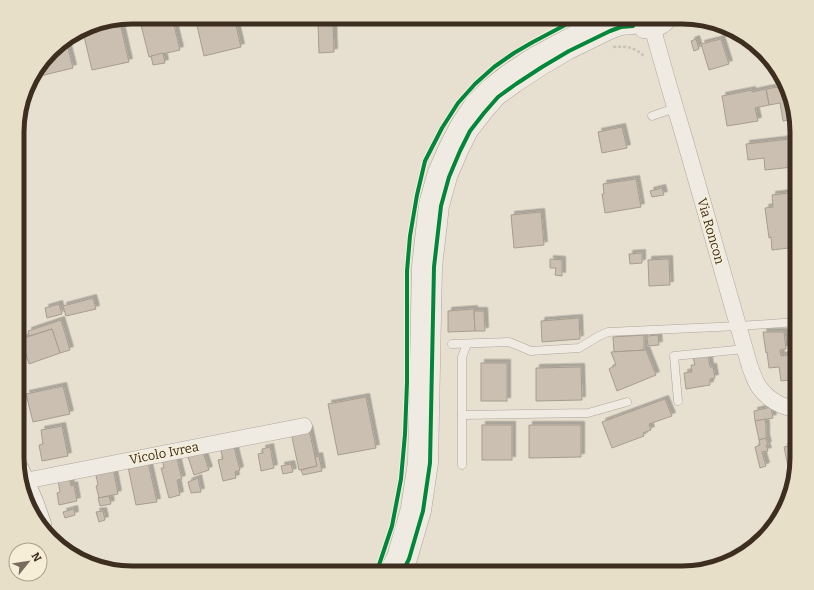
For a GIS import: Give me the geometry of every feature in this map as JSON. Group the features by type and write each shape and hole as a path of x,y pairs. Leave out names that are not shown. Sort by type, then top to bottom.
{"street":[{"path":"390,566 396,554 409,508 416,462 420,266 427,204 436,172 459,124 473,103 489,87 508,72 534,55 592,24"},
{"path":"406,566 409,559 423,511 430,463 434,267 441,206 449,177 470,131 484,112 498,97 535,71 569,51 625,24"},
{"path":"631,24 639,29 653,30 660,28 665,24"},
{"name":"Via Roncon","path":"653,30 750,367 759,387 768,397 782,406 790,408"},
{"name":"Vicolo Ivrea","path":"26,477 36,478 304,426"}],"lane":[{"path":"652,116 675,108"},
{"path":"452,344 509,342 531,351 579,348 608,332 790,322"},
{"path":"462,465 462,357 467,344"},
{"path":"678,401 674,356 745,349"},
{"path":"462,415 588,413 627,402"}],"path":[{"path":"608,48 626,46 636,49 648,61"}],"building":[{"path":"141,24 174,24 180,50 149,57"},
{"path":"197,24 236,24 241,47 204,56"},
{"path":"318,24 333,24 334,52 319,53"},
{"path":"120,25 129,62 92,70 84,35 104,28"},
{"path":"696,39 699,49 694,51 691,41"},
{"path":"721,39 729,64 709,70 701,44"},
{"path":"67,46 73,68 40,76 51,61"},
{"path":"163,53 165,63 153,65 151,56"},
{"path":"777,85 779,85 782,91 789,120 783,121 780,103 769,105 766,89 778,87"},
{"path":"766,89 769,105 755,108 758,121 727,126 722,96 752,90 752,92"},
{"path":"622,127 627,148 602,153 598,132"},
{"path":"790,139 790,167 765,170 764,158 748,160 746,144"},
{"path":"636,179 641,207 605,213 602,194 604,194 603,184"},
{"path":"662,188 664,195 652,197 650,191"},
{"path":"790,193 790,248 772,250 765,208 773,207 772,195"},
{"path":"541,212 544,245 514,248 511,215"},
{"path":"642,253 642,263 630,264 629,254"},
{"path":"550,259 562,260 562,276 555,275 556,268 550,268"},
{"path":"669,259 670,285 649,286 648,260"},
{"path":"93,298 96,309 66,316 63,306"},
{"path":"59,304 62,314 47,318 45,308"},
{"path":"474,309 475,331 448,332 448,311"},
{"path":"474,311 484,311 485,331 475,331"},
{"path":"579,318 580,339 542,342 541,321"},
{"path":"61,320 70,350 60,353 52,329 29,336 28,331"},
{"path":"52,329 60,353 29,364 24,348 24,338"},
{"path":"763,332 784,332 786,349 780,350 781,356 790,355 790,380 781,381 779,367 769,368 767,352 766,353"},
{"path":"644,335 644,350 614,352 613,337"},
{"path":"658,335 659,345 648,346 647,336"},
{"path":"646,350 656,375 617,391 609,369 616,365 611,352"},
{"path":"708,354 710,367 713,367 715,378 710,379 710,385 686,389 684,373 692,372 691,365 695,365 693,357"},
{"path":"481,363 507,363 507,401 481,401"},
{"path":"581,367 582,400 536,401 536,368"},
{"path":"63,386 70,414 33,422 26,394"},
{"path":"366,397 376,448 338,455 328,404"},
{"path":"665,399 672,416 649,424 651,430 643,433 644,436 612,448 602,422"},
{"path":"771,407 773,418 755,421 754,411"},
{"path":"765,419 766,438 759,440 755,421"},
{"path":"482,425 512,425 512,460 482,460"},
{"path":"529,425 581,425 581,457 529,458"},
{"path":"62,426 68,456 42,461 39,445 43,444 41,430"},
{"path":"309,429 317,466 299,470 291,433"},
{"path":"766,438 768,451 762,452 766,466 760,468 755,447 760,445 759,440"},
{"path":"233,443 240,470 235,472 236,478 223,481 218,460 223,459 220,447"},
{"path":"790,446 789,472 784,447"},
{"path":"270,447 274,468 261,471 258,454 263,453 262,449"},
{"path":"203,452 209,470 194,475 188,457"},
{"path":"176,455 182,479 177,480 180,495 169,498 161,468 164,468 162,459"},
{"path":"319,456 322,471 303,475 301,470 317,466 315,457"},
{"path":"148,462 157,502 136,505 128,467"},
{"path":"291,464 293,472 283,474 281,466"},
{"path":"113,468 118,494 99,498 96,486 98,485 95,471"},
{"path":"69,477 71,486 74,485 77,501 59,505 57,493 60,492 58,480"},
{"path":"198,478 201,492 191,493 188,482"},
{"path":"109,496 111,504 100,506 98,498"},
{"path":"74,509 75,515 65,518 63,512"},
{"path":"103,511 105,520 99,522 96,512"}],"cycle path":[{"path":"378,566 392,526 401,479 405,434 407,382 407,271 410,236 425,161 442,128 458,103 475,84 494,67 514,53 567,24"},
{"path":"406,566 409,559 423,511 430,463 434,267 441,206 449,177 470,131 498,97 542,67 569,51 610,31 621,27 633,26"}]}
